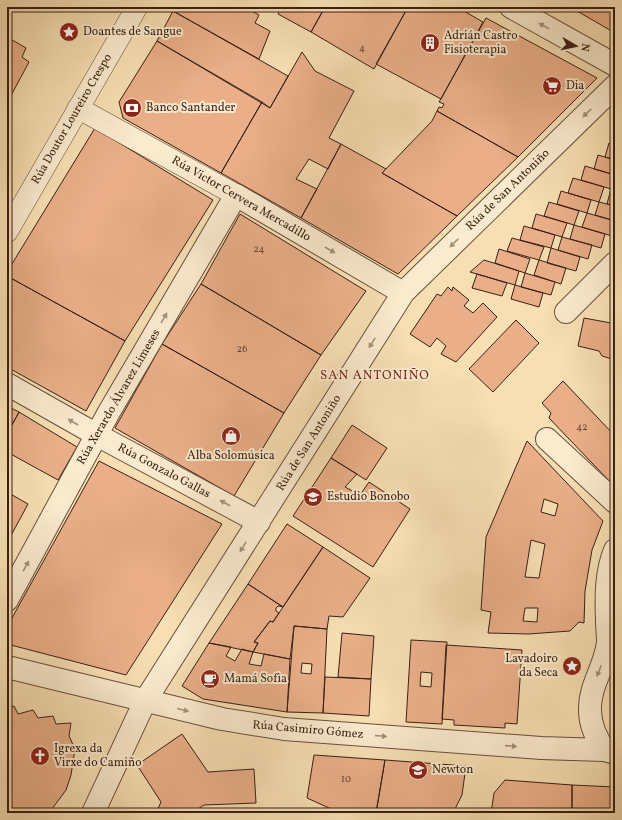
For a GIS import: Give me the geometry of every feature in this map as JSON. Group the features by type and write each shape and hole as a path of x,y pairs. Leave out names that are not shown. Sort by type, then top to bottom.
{"street":[{"name":"Rúa Doutor Loureiro Crespo","path":"7,232 137,7"},
{"path":"511,7 615,65"},
{"name":"Rúa de San Antoniño","path":"93,813 146,701 403,293 615,86"},
{"name":"Rúa Victor Cervera Mercadillo","path":"78,108 236,195 403,293"},
{"name":"Rúa Xerardo Álvarez Limeses","path":"7,600 96,435 236,195"},
{"path":"566,312 615,263"},
{"name":"Rúa Gonzalo Gallas","path":"7,384 96,435 259,522"},
{"path":"547,439 615,502"},
{"path":"609,752 596,736 591,722 590,709 592,693 604,659 608,642 608,577 615,550"},
{"name":"Rúa Casimiro Gómez","path":"7,667 222,719 284,729 609,752"}],"building":[{"path":"175,7 244,7 259,15 255,23 270,31 259,59 173,11"},
{"path":"282,7 325,7 311,32 278,14"},
{"path":"325,7 408,7 374,69 311,32"},
{"name":"Adrián Castro Fisioterapia","path":"408,7 457,7 483,22 441,99 376,64"},
{"path":"570,7 615,7 615,33"},
{"path":"173,11 288,76 270,108 157,41"},
{"path":"486,18 597,78 518,157 437,111 439,107 442,108 444,104 439,102"},
{"path":"7,37 26,48 22,57 29,62 7,103"},
{"path":"157,41 262,102 221,173 123,118 119,102"},
{"path":"302,52 315,71 354,91 329,138 341,144 328,169 309,159 296,179 317,189 301,218 221,173 262,102 270,108"},
{"path":"437,111 518,157 457,216 382,173 432,121"},
{"path":"95,128 213,200 125,341 7,276 7,272"},
{"path":"609,143 615,145 615,160 605,157"},
{"path":"341,144 386,169 382,173 457,216 398,274 301,218"},
{"path":"598,155 615,160 615,175 594,169"},
{"path":"585,166 615,175 611,189 581,180"},
{"path":"573,178 604,187 599,202 568,193"},
{"path":"611,189 615,190 615,206 607,204"},
{"path":"561,191 591,200 587,213 557,204"},
{"path":"549,202 579,211 574,225 544,216"},
{"path":"599,202 615,206 615,221 595,215"},
{"path":"587,213 615,221 612,236 582,227"},
{"path":"240,214 366,291 321,355 201,284"},
{"path":"536,214 567,223 562,237 532,228"},
{"path":"574,225 605,234 601,248 570,239"},
{"path":"524,226 555,235 551,248 520,240"},
{"path":"562,237 592,245 588,259 558,250"},
{"path":"512,238 544,247 539,260 507,251"},
{"path":"551,248 580,257 576,271 547,263"},
{"path":"499,249 530,259 525,273 495,263"},
{"path":"484,260 519,271 515,285 470,272"},
{"path":"539,260 566,268 561,284 534,275"},
{"path":"525,273 555,282 551,295 521,287"},
{"path":"477,274 507,283 502,296 472,288"},
{"path":"7,276 125,341 86,411 7,367"},
{"path":"201,284 321,355 284,413 162,344"},
{"path":"515,285 543,293 539,307 511,299"},
{"path":"448,287 452,291 453,287 469,300 464,306 473,313 483,303 497,317 456,362 441,354 446,346 437,338 430,347 410,334 437,294 441,296"},
{"path":"615,308 615,360 602,356 599,351 578,346 584,318 611,323"},
{"path":"516,320 539,343 493,392 469,369"},
{"path":"162,344 284,413 234,496 115,428"},
{"path":"563,381 615,436 615,484 613,485 549,418 551,413 542,403"},
{"path":"7,406 19,412 7,434"},
{"path":"19,412 77,447 58,480 7,452 7,434"},
{"path":"352,425 387,448 366,480 331,458"},
{"path":"527,441 603,521 592,550 585,591 584,623 579,622 570,631 528,634 488,633 491,612 481,610 486,537","holes":["544,499 558,504 555,516 541,512","531,540 545,544 539,578 525,577","525,608 538,608 537,622 523,621"]},
{"path":"331,458 357,474 345,487 360,495 369,482 410,509 373,567 293,516"},
{"path":"99,461 222,524 126,675 7,644 7,627"},
{"path":"7,492 28,504 7,543"},
{"path":"287,524 323,547 283,607 248,584"},
{"path":"323,547 370,578 343,617 329,616 327,629 294,626 290,659 253,652 258,643 254,642 270,621 273,622"},
{"path":"248,584 283,607 278,606 276,608 276,611 279,613 273,622 270,621 254,642 258,643 253,652 209,643"},
{"path":"294,626 327,629 323,713 287,712","holes":["302,663 312,664 311,674 301,673"]},
{"path":"342,633 374,636 371,679 338,677"},
{"path":"411,640 447,642 442,724 406,722","holes":["421,672 432,673 431,687 420,686"]},
{"path":"209,643 231,647 226,656 235,661 242,649 253,652 249,664 261,666 264,654 290,659 287,712 203,699 182,686"},
{"path":"446,645 522,650 517,724 505,723 505,728 454,725 454,720 442,719"},
{"path":"325,677 371,679 369,716 323,713"},
{"name":"Igrexa da Virxe do Camiño","path":"14,706 18,714 33,710 38,718 53,716 56,724 71,723 69,736 75,749 71,775 66,790 49,813 7,813 7,710"},
{"path":"182,734 208,772 254,769 256,803 204,805 192,813 156,813 161,802 137,765"},
{"path":"314,755 385,760 376,813 340,813 307,798"},
{"path":"385,760 466,766 462,795 453,813 376,813"},
{"path":"505,780 572,785 572,813 491,813 494,793"},
{"path":"572,785 615,787 615,813 572,813"}],"place":[{"name":"Doantes de Sangue","path":"69,32"},
{"name":"Adrián Castro Fisioterapia","path":"430,43"},
{"name":"Dia","path":"552,86"},
{"name":"Banco Santander","path":"132,108"},
{"name":"Alba Solomúsica","path":"231,436"},
{"name":"Estudio Bonobo","path":"313,497"},
{"name":"Lavadoiro da Seca","path":"572,666"},
{"name":"Mamá Sofìa","path":"210,679"},
{"name":"Igrexa da Virxe do Camiño","path":"40,756"},
{"name":"Newton","path":"418,770"}],"district":[{"name":"SAN ANTONIÑO","path":"375,376"}]}
